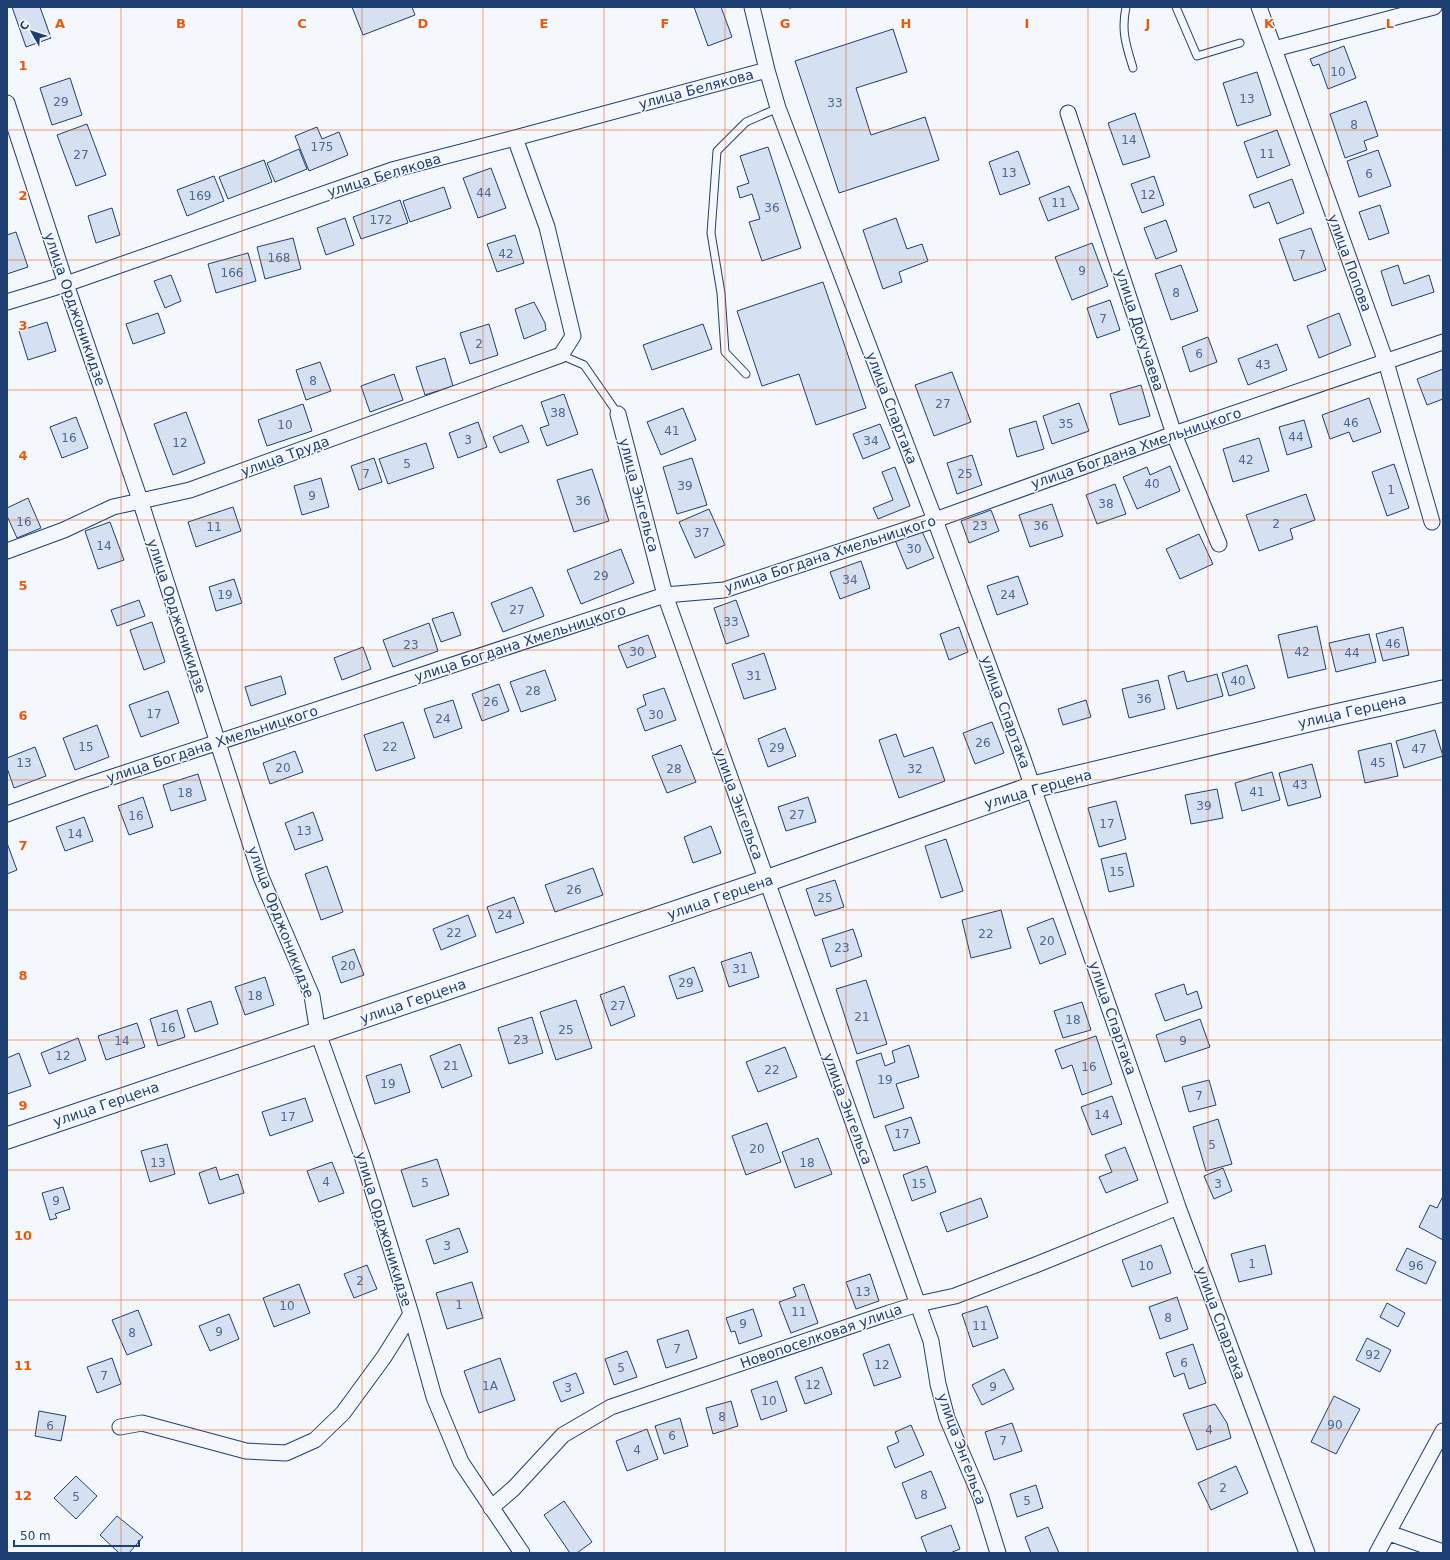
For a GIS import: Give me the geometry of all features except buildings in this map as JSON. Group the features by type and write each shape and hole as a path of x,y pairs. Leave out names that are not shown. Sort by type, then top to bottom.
{"street":[{"name":"улица Спартака","path":"752,7 778,108 935,520 1033,787 1178,1207 1307,1553"},
{"name":"улица Попова","path":"1258,7 1386,362 1432,522"},
{"path":"1274,49 1434,7"},
{"name":"улица Белякова","path":"7,302 66,284 392,170 767,70"},
{"name":"улица Орджоникидзе","path":"7,103 66,284 140,500 261,877 312,996 318,1033 362,1156 411,1314 434,1397 461,1462 522,1553"},
{"name":"улица Докучаева","path":"1068,113 1174,434 1219,544"},
{"path":"515,138 547,227 573,336 561,355"},
{"name":"улица Богдана Хмельницкого","path":"7,814 85,786 665,595 724,590 935,520 1174,434 1443,342"},
{"name":"улица Труда","path":"7,551 64,530 113,507 190,490 561,355"},
{"name":"улица Энгельса","path":"618,414 665,595 931,1341 938,1384 947,1418 980,1498 998,1553"},
{"name":"улица Герцена","path":"7,1138 766,881 1033,787 1313,720 1443,691"},
{"name":"Новопоселковая улица","path":"491,1508 514,1488 563,1435 611,1407 918,1304 955,1296 1178,1207"},
{"path":"120,1427 142,1423 246,1451 286,1453 315,1440 343,1413 384,1357 411,1314"},
{"path":"1378,1553 1443,1431"},
{"path":"1389,1533 1443,1552"}],"lane":[{"path":"1126,7 1123,22 1126,45 1133,68"},
{"path":"1176,7 1197,56 1240,43"},
{"path":"746,374 725,352 721,293 711,233 717,151 746,122 778,108"},
{"name":"улица Энгельса","path":"561,355 584,365 618,414"}]}
